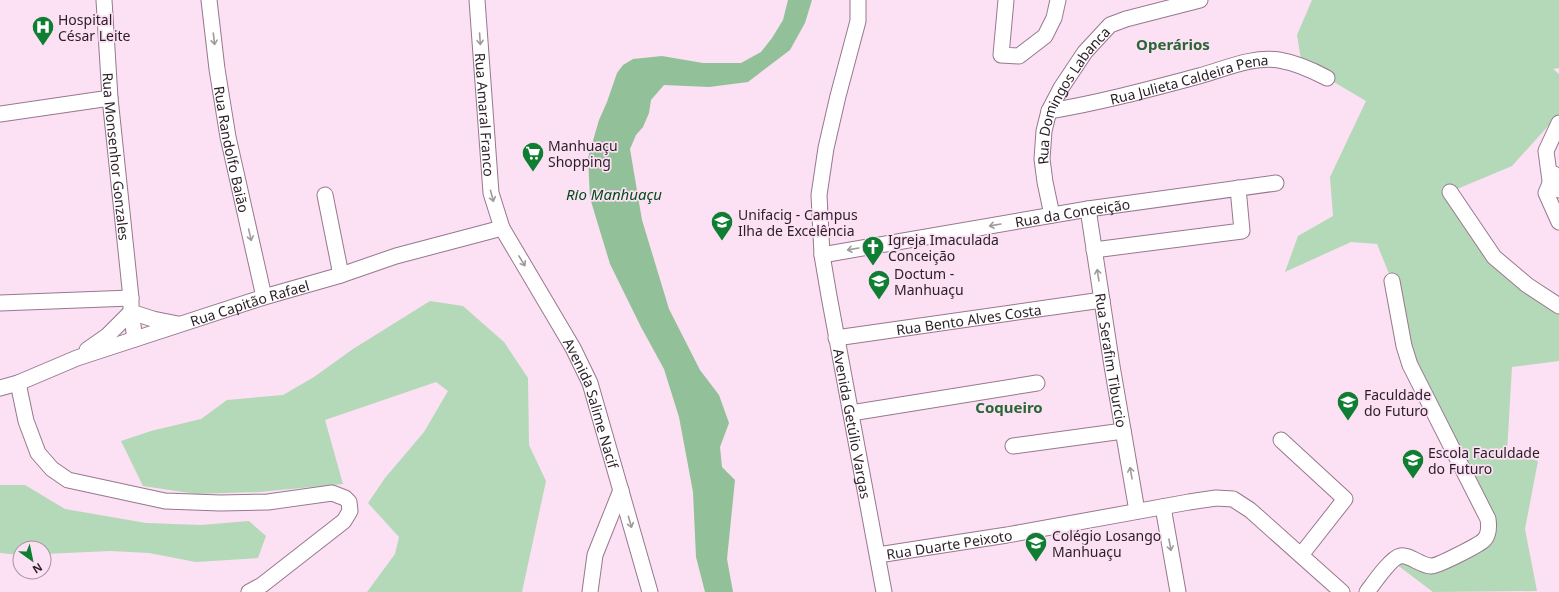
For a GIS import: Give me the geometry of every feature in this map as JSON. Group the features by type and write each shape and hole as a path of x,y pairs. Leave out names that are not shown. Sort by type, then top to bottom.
{"street":[{"name":"Rua Monsenhor Gonzales","path":"104,0 110,98 131,305 136,339"},
{"name":"Rua Randolfo Baião","path":"209,0 217,69 228,137 264,297"},
{"name":"Rua Amaral Franco","path":"477,0 488,171 491,193 502,228"},
{"name":"Avenida Getúlio Vargas","path":"858,0 858,21 826,148 819,195 822,255 836,338 884,592"},
{"path":"1006,0 1001,55 1019,56 1045,36 1054,18 1058,0"},
{"name":"Rua Domingos Labanca","path":"1052,215 1042,159 1044,131 1049,111 1061,88 1085,52 1110,26 1132,17 1200,0"},
{"name":"Rua Julieta Caldeira Pena","path":"1049,111 1091,104 1252,61 1278,60 1302,66 1328,78"},
{"path":"0,114 110,98"},
{"path":"1559,122 1546,151 1556,180 1546,193 1559,222"},
{"name":"Rua da Conceição","path":"822,255 1088,209 1276,184"},
{"path":"1094,250 1242,231 1238,188"},
{"path":"1450,192 1494,257 1527,285 1559,306"},
{"path":"325,195 341,275"},
{"name":"Rua Serafim Tiburcio","path":"1088,209 1137,511"},
{"name":"Rua Capitão Rafael","path":"0,388 18,383 77,358 264,297 341,275 396,256 502,228"},
{"name":"Avenida Salime Nacif","path":"502,228 573,348 590,383 650,592"},
{"path":"1367,592 1392,561 1398,556 1404,555 1423,565 1432,567 1441,564 1484,540 1489,529 1488,519 1408,360 1392,281"},
{"name":"Rua Bento Alves Costa","path":"836,338 1102,300"},
{"path":"0,303 131,305 153,319 180,324"},
{"path":"77,358 107,336 131,305"},
{"path":"18,383 26,421 38,453 52,469 68,480 165,501 220,503 268,502 332,493 349,502 350,511 344,521 293,562 250,592"},
{"path":"851,413 1037,383"},
{"path":"1013,446 1123,431"},
{"path":"1281,440 1345,499 1301,555"},
{"path":"590,592 595,555 621,490"},
{"name":"Rua Duarte Peixoto","path":"878,555 1163,506 1216,498 1233,499 1250,510 1342,592"},
{"path":"1163,506 1178,592"}],"shaded area":[{"path":"1312,0 1559,0 1559,68 1553,69 1559,74 1559,114 1512,166 1450,192 1494,257 1559,306 1559,361 1512,367 1507,452 1538,461 1525,529 1537,591 1433,592 1392,561 1432,567 1489,529 1410,365 1392,281 1377,244 1351,242 1285,272 1298,236 1333,216 1330,177 1366,101 1327,78 1302,66 1297,35"},
{"path":"430,301 463,306 504,342 528,378 529,445 546,481 522,592 367,592 395,554 399,537 368,503 385,478 424,432 448,391 436,382 325,420 343,484 259,492 196,494 143,486 121,441 151,431 201,419 227,400 283,395 314,377 353,349"},
{"path":"0,485 25,485 65,509 146,523 201,525 249,521 266,536 258,558 196,562 149,553 110,551 52,554 52,540 12,540 12,554 0,553"}],"water":[{"name":"Rio Manhuaçu","path":"788,0 812,0 805,23 790,50 748,82 709,87 664,85 651,100 649,113 643,127 636,135 630,149 642,220 669,309 700,370 719,395 729,423 720,447 722,467 735,480 727,559 733,592 705,592 696,557 693,492 679,417 664,369 641,327 610,264 590,198 588,158 599,120 617,73 623,65 633,59 662,56 703,63 741,63 761,52 772,38 783,20"}],"place":[{"name":"Hospital César Leite","path":"43,46"},
{"name":"Manhuaçu Shopping","path":"533,172"},
{"name":"Unifacig - Campus Ilha de Excelência","path":"722,242"},
{"name":"Igreja Imaculada Conceição","path":"873,266"},
{"name":"Doctum - Manhuaçu","path":"879,300"},
{"name":"Faculdade do Futuro","path":"1348,422"},
{"name":"Escola Faculdade do Futuro","path":"1413,480"},
{"name":"Colégio Losango Manhuaçu","path":"1036,562"}],"district":[{"name":"Operários","path":"1173,44"},
{"name":"Coqueiro","path":"1009,407"}]}
